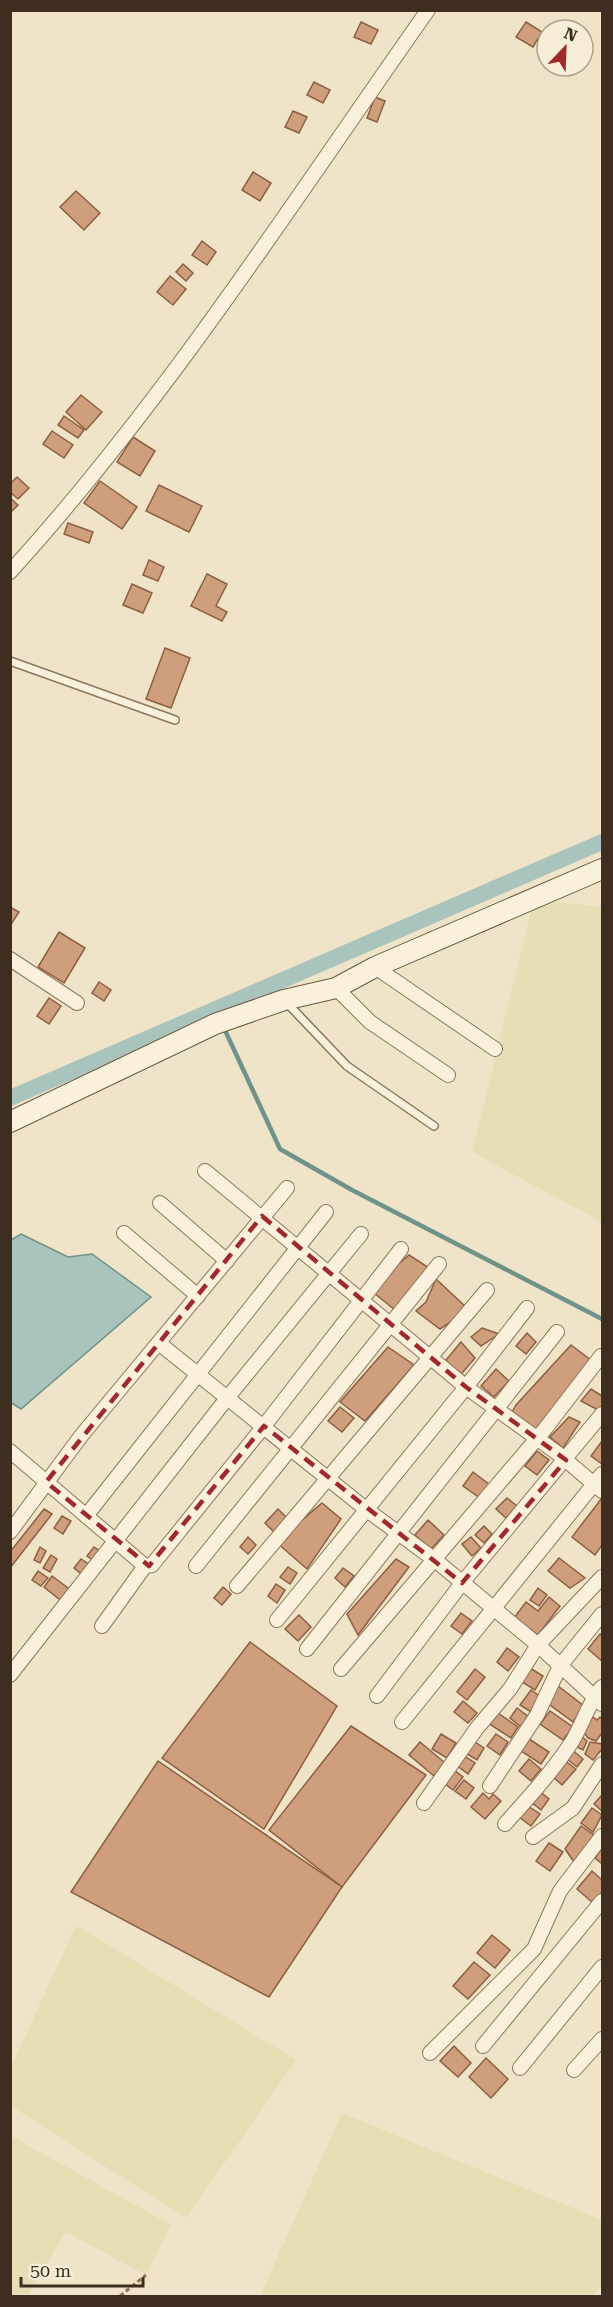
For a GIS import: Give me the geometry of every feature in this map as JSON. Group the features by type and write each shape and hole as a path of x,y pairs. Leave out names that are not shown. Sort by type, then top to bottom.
{"main road":[{"path":"10,1122 224,1021 284,1000 336,988 375,967 603,870"}],"street":[{"path":"10,572 114,448 201,332 428,10"},
{"path":"10,959 77,1003"},
{"path":"375,967 495,1049"},
{"path":"336,988 370,1022 448,1075"},
{"path":"205,1171 262,1216 466,1388 600,1483 492,1608 402,1722"},
{"path":"10,1532 81,1436 160,1344 287,1188"},
{"path":"160,1203 227,1261"},
{"path":"86,1516 326,1212"},
{"path":"124,1233 198,1296"},
{"path":"10,1675 228,1397 331,1274 361,1234"},
{"path":"102,1626 145,1566 155,1562 401,1249"},
{"path":"196,1566 439,1264"},
{"path":"237,1586 330,1479 429,1356 487,1290"},
{"path":"277,1620 466,1388 527,1308"},
{"path":"307,1649 557,1332"},
{"path":"160,1344 367,1510 435,1560 560,1666 600,1695 572,1742 542,1782 505,1824"},
{"path":"341,1669 537,1438 601,1356"},
{"path":"376,1696 462,1583 603,1414"},
{"path":"10,1451 145,1566"},
{"path":"424,1803 477,1728 510,1689 538,1645 603,1577"},
{"path":"490,1785 537,1715 560,1666 603,1614"},
{"path":"533,1837 573,1808 603,1764"},
{"path":"430,2053 534,1948 560,1891 603,1836"},
{"path":"483,2046 603,1901"},
{"path":"520,2068 603,1967"},
{"path":"574,2070 603,2039"}],"lane":[{"path":"10,661 175,720"},
{"path":"284,1000 346,1066 434,1126"}],"path":[{"path":"120,2296 146,2275"}],"highlighted area":[{"path":"262,1216 466,1387 566,1460 462,1583 264,1426 149,1566 46,1482"}],"shaded area":[{"path":"534,899 602,907 602,1222 472,1152"},
{"path":"76,1925 296,2060 186,2218 11,2106 11,2067"},
{"path":"342,2113 602,2220 602,2285 593,2296 260,2296"},
{"path":"11,2136 171,2225 146,2275 66,2232 27,2296 11,2296"}],"water":[{"path":"21,1234 68,1257 92,1254 151,1297 21,1409 10,1402 11,1240"}],"building":[{"path":"361,22 378,30 371,44 354,37"},
{"path":"526,22 535,28 533,47 516,37"},
{"path":"314,82 330,90 323,103 307,95"},
{"path":"375,97 385,101 377,122 367,118"},
{"path":"293,111 307,117 299,133 285,127"},
{"path":"253,172 271,183 260,201 242,190"},
{"path":"76,191 100,213 84,230 60,207"},
{"path":"202,241 216,252 207,265 192,255"},
{"path":"183,264 193,273 186,281 176,272"},
{"path":"170,276 186,289 173,305 157,292"},
{"path":"81,395 102,412 86,430 66,412"},
{"path":"64,416 84,430 78,438 58,425"},
{"path":"52,431 73,445 64,458 43,444"},
{"path":"133,437 155,451 140,476 117,462"},
{"path":"17,477 29,488 18,499 10,492 10,484"},
{"path":"100,481 137,507 122,529 84,503"},
{"path":"159,485 202,506 189,532 146,511"},
{"path":"10,498 18,505 10,513"},
{"path":"68,523 93,532 89,543 64,534"},
{"path":"149,560 164,567 158,581 143,575"},
{"path":"207,574 227,584 216,606 227,612 222,621 191,606"},
{"path":"132,584 152,593 143,613 123,605"},
{"path":"165,648 190,658 171,708 146,699"},
{"path":"10,907 19,912 10,926"},
{"path":"59,932 85,948 64,983 38,967"},
{"path":"99,982 111,990 104,1001 92,993"},
{"path":"49,998 61,1006 49,1024 37,1016"},
{"path":"409,1255 429,1268 400,1314 369,1289"},
{"path":"436,1279 469,1310 440,1329 416,1311 426,1302"},
{"path":"482,1328 499,1334 481,1346 471,1337"},
{"path":"527,1333 536,1342 526,1354 516,1346"},
{"path":"461,1342 475,1358 457,1379 446,1360"},
{"path":"571,1345 592,1361 533,1436 511,1414 516,1405"},
{"path":"388,1347 414,1365 365,1421 340,1402"},
{"path":"496,1369 509,1381 494,1397 481,1386"},
{"path":"591,1389 602,1396 600,1411 581,1401"},
{"path":"340,1407 354,1418 342,1432 328,1421"},
{"path":"569,1417 580,1422 563,1448 550,1437"},
{"path":"602,1441 602,1464 591,1456"},
{"path":"537,1451 549,1460 537,1475 525,1466"},
{"path":"473,1472 490,1485 480,1498 463,1486"},
{"path":"507,1498 517,1506 506,1518 496,1509"},
{"path":"602,1498 602,1545 595,1555 572,1537"},
{"path":"322,1503 341,1519 307,1569 276,1542"},
{"path":"44,1509 52,1514 10,1568 10,1552"},
{"path":"278,1509 288,1519 275,1533 265,1523"},
{"path":"62,1516 71,1521 63,1534 54,1528"},
{"path":"428,1520 444,1535 431,1549 415,1535"},
{"path":"484,1526 492,1534 484,1543 475,1535"},
{"path":"248,1537 256,1545 248,1554 240,1547"},
{"path":"471,1537 481,1548 472,1556 462,1544"},
{"path":"40,1547 46,1551 40,1563 34,1560"},
{"path":"94,1547 100,1551 93,1560 87,1556"},
{"path":"51,1555 57,1559 50,1572 43,1568"},
{"path":"559,1558 585,1578 570,1588 548,1571"},
{"path":"81,1559 90,1565 83,1575 74,1568"},
{"path":"396,1559 409,1567 358,1635 347,1614"},
{"path":"288,1567 297,1573 290,1584 280,1577"},
{"path":"343,1568 354,1576 345,1587 335,1578"},
{"path":"38,1571 48,1578 41,1586 32,1580"},
{"path":"52,1576 72,1591 64,1603 44,1587"},
{"path":"276,1584 285,1590 277,1603 268,1596"},
{"path":"223,1587 231,1594 222,1605 214,1598"},
{"path":"538,1588 547,1595 539,1606 530,1600"},
{"path":"549,1597 560,1606 538,1635 514,1618 526,1602 538,1611"},
{"path":"461,1613 472,1621 462,1634 451,1626"},
{"path":"299,1615 311,1627 298,1641 285,1629"},
{"path":"600,1634 602,1636 602,1661 588,1649"},
{"path":"250,1642 337,1706 264,1829 162,1758"},
{"path":"507,1648 519,1657 508,1671 497,1662"},
{"path":"530,1668 543,1676 535,1690 522,1682"},
{"path":"475,1669 485,1677 467,1700 457,1692"},
{"path":"558,1686 584,1706 573,1722 546,1702"},
{"path":"531,1690 541,1697 531,1712 520,1705"},
{"path":"463,1701 477,1713 468,1723 454,1712"},
{"path":"517,1708 529,1717 521,1727 510,1718"},
{"path":"495,1711 518,1727 511,1738 488,1723"},
{"path":"550,1711 573,1727 563,1740 540,1724"},
{"path":"593,1717 597,1720 600,1717 602,1719 602,1733 596,1741 588,1738 582,1730"},
{"path":"351,1726 426,1775 342,1887 269,1830"},
{"path":"441,1734 456,1743 447,1758 432,1749"},
{"path":"496,1734 508,1742 500,1755 487,1746"},
{"path":"580,1735 587,1741 583,1750 575,1746"},
{"path":"526,1737 549,1752 541,1764 518,1749"},
{"path":"472,1740 484,1748 477,1760 464,1752"},
{"path":"420,1742 445,1763 434,1776 409,1755"},
{"path":"590,1742 602,1744 602,1749 593,1760 585,1754"},
{"path":"569,1747 583,1759 577,1767 562,1755"},
{"path":"463,1755 475,1763 468,1774 456,1765"},
{"path":"529,1759 541,1769 531,1781 519,1771"},
{"path":"564,1760 576,1769 562,1785 551,1775"},
{"path":"158,1761 342,1887 269,1997 71,1892"},
{"path":"454,1770 463,1777 453,1790 444,1783"},
{"path":"464,1780 474,1788 466,1799 455,1791"},
{"path":"538,1790 549,1799 541,1810 530,1801"},
{"path":"483,1793 489,1799 493,1794 501,1801 485,1819 471,1807"},
{"path":"602,1797 602,1811 594,1804"},
{"path":"528,1806 540,1814 531,1826 519,1817"},
{"path":"592,1808 602,1815 593,1832 581,1823"},
{"path":"581,1826 594,1835 574,1862 565,1849"},
{"path":"549,1843 563,1852 550,1871 536,1861"},
{"path":"602,1848 602,1862 601,1863 595,1858"},
{"path":"592,1871 602,1880 602,1892 593,1903 577,1889"},
{"path":"492,1935 510,1950 495,1968 477,1953"},
{"path":"474,1962 490,1975 468,1999 453,1986"},
{"path":"454,2046 471,2063 458,2077 440,2061"},
{"path":"486,2058 508,2079 491,2098 469,2077"}],"waterway":[{"path":"10,1098 602,842"},
{"path":"223,1026 280,1149 352,1190 602,1319"}]}
